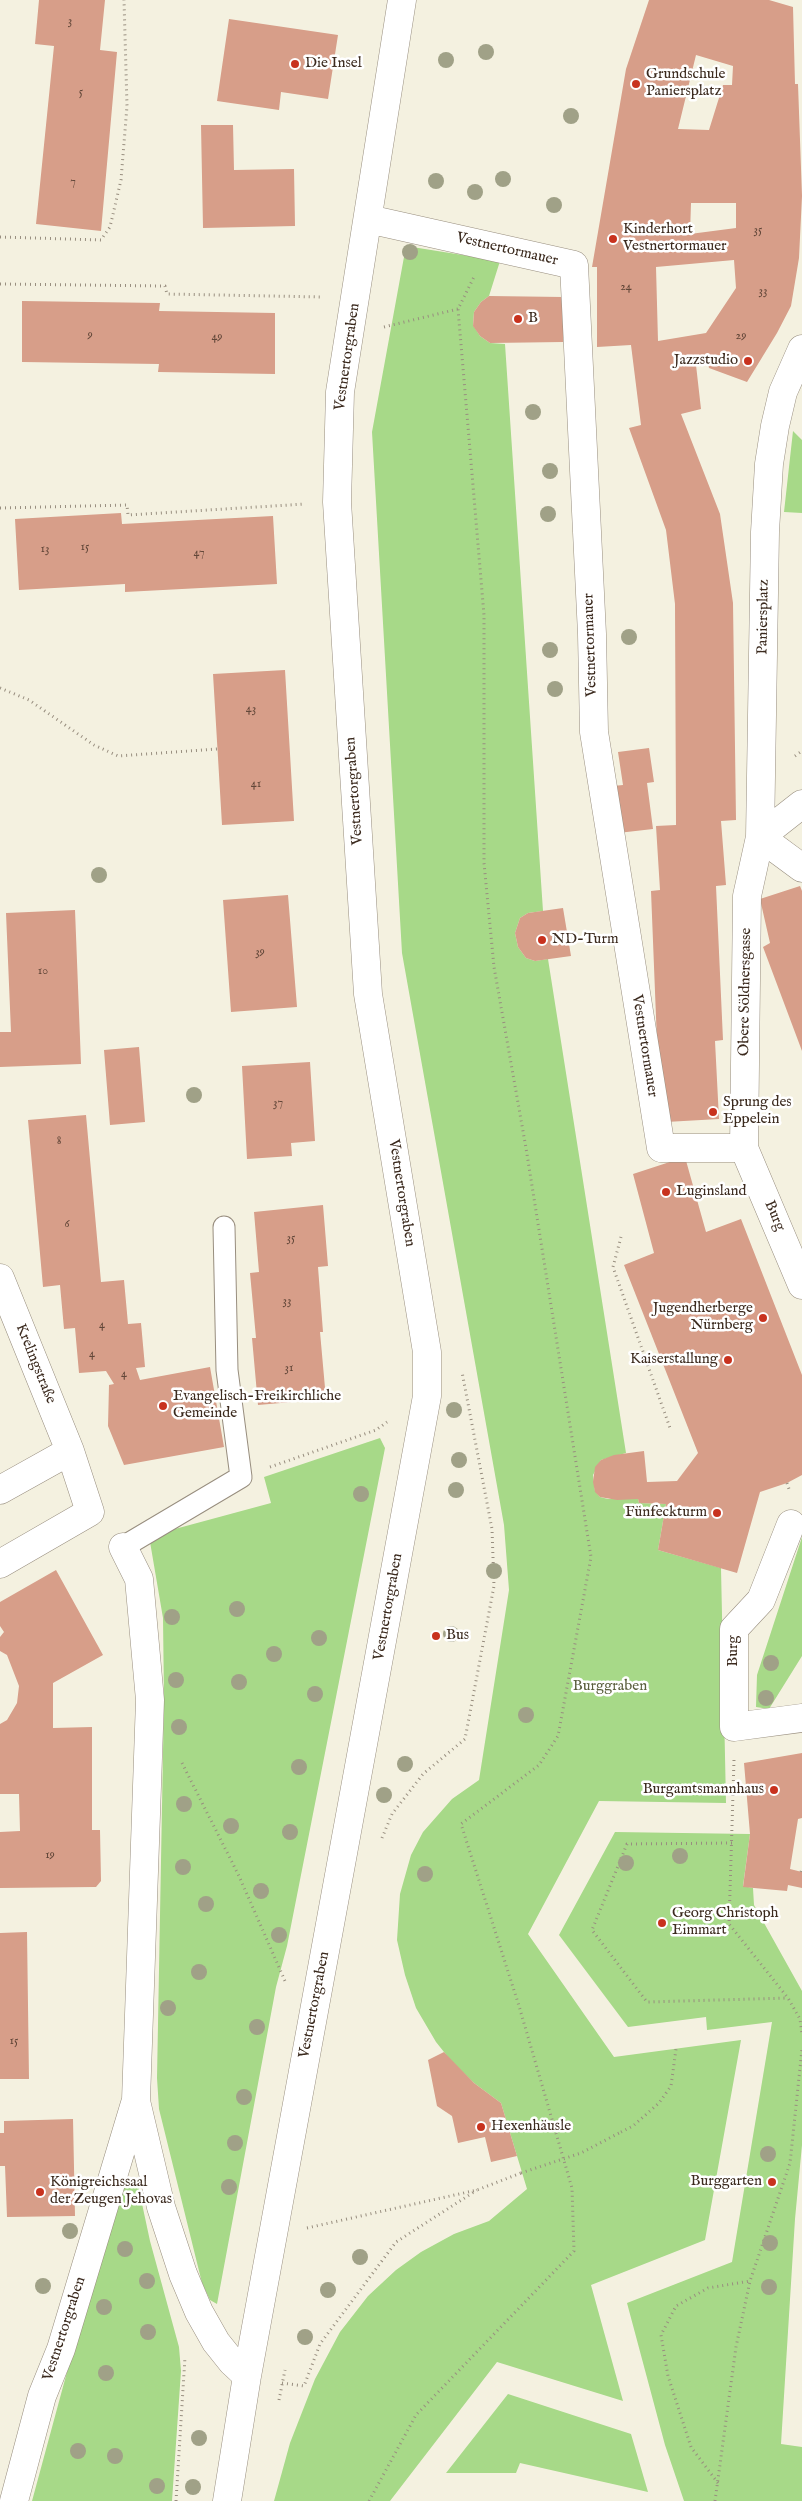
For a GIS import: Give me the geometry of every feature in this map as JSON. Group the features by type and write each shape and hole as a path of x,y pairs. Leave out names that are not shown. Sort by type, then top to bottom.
{"street":[{"name":"Vestnertorgraben","path":"228,2501 247,2376 427,1396 427,1352 368,994 337,502 340,392 402,0"},
{"name":"Vestnertormauer","path":"368,219 574,265 592,634 594,732 660,1148 744,1148"},
{"name":"Paniersplatz","path":"760,837 765,532 769,464 783,392 801,352"},
{"path":"802,804 760,837 802,868"},
{"name":"Obere Söldnersgasse","path":"744,1148 747,896 760,837"},
{"name":"Burg","path":"744,1148 802,1285"},
{"name":"Krelingstraße","path":"0,1278 70,1451 90,1512 0,1564"},
{"path":"0,1490 70,1451"},
{"name":"Burg","path":"734,1727 734,1629 761,1600 791,1524"},
{"name":"Vestnertorgraben","path":"14,2501 42,2396 61,2349 136,2100 150,1700 139,1579 124,1547"},
{"path":"734,1727 802,1718"},
{"name":"Vestnertorgraben","path":"136,2100 161,2207 186,2282 199,2312 216,2342 232,2362 247,2376"}],"lane":[{"path":"124,1547 241,1477 227,1370 224,1227"}],"path":[{"path":"0,237 101,240 110,227 121,180 127,106 124,0"},
{"path":"369,2501 416,2415 574,2251 572,2188 519,2006 461,1824 539,1764 558,1736 591,1557 526,1148 494,967 484,862 484,615 458,309 489,245"},
{"path":"0,284 166,286 167,294 356,299"},
{"path":"350,327 373,330 458,309"},
{"path":"0,508 127,505 128,515 337,502"},
{"path":"0,688 29,700 94,745 118,756 217,749"},
{"path":"792,758 802,751"},
{"path":"622,1237 613,1267 670,1428"},
{"path":"241,1477 376,1430"},
{"path":"734,1727 730,1924 788,1998 800,2019 802,2034"},
{"path":"181,1762 239,1876 291,1993 291,2000 311,2023"},
{"path":"732,1843 626,1844 592,1930 646,2002 788,1998"},
{"path":"276,2225 289,2231 303,2229 478,2190 521,2173 582,2153 633,2126 659,2103 671,2086 676,2049"},
{"path":"715,2501 736,2347 750,2281 790,2163 802,2050"},
{"path":"283,2384 304,2386 320,2344 396,2242 478,2190"},
{"path":"718,2483 691,2447 668,2376 661,2335 676,2306 708,2288 750,2281"},
{"path":"176,2501 184,2392 184,2352"}],"green space":[{"name":"Burggraben","path":"406,246 500,261 489,296 481,302 474,312 473,325 480,336 490,343 505,344 543,911 528,913 520,918 515,933 518,947 526,958 535,961 548,959 626,1453 601,1460 593,1475 595,1491 600,1497 608,1499 638,1499 639,1503 666,1504 658,1550 721,1568 726,1803 599,1801 528,1934 614,2057 741,2040 705,2240 591,2285 623,2401 497,2362 390,2501 274,2501 290,2443 315,2379 340,2332 368,2296 396,2270 421,2252 454,2234 489,2221 527,2189 501,2103 474,2083 452,2062 436,2042 416,2008 405,1975 397,1940 400,1894 411,1855 423,1832 452,1799 479,1780 509,1590 504,1525 402,953 372,432"},
{"path":"793,431 802,440 802,513 784,512"},
{"path":"380,1438 385,1448 287,1946 276,1987 217,2304 210,2300 202,2283 159,2109 157,2078 164,1698 163,1618 149,1536 271,1503 264,1477"},
{"path":"802,1537 802,1656 769,1709 756,1707 757,1675"},
{"name":"Burggarten","path":"615,1832 750,1834 743,1886 753,1888 754,1905 802,1991 802,2145 795,2219 781,2444 802,2447 802,2501 684,2501 665,2445 627,2303 732,2262 772,2022 707,2030 706,2017 628,2027 559,1935"},
{"path":"121,2173 138,2185 150,2241 179,2347 181,2371 172,2501 32,2501"},
{"path":"508,2394 631,2434 648,2492 520,2463 516,2473 446,2473"}],"building":[{"path":"39,0 105,0 100,50 117,52 101,231 36,224 54,46 35,44"},
{"path":"649,0 769,0 793,7 795,84 798,84 802,196 799,258 791,306 747,382 709,368 708,364 696,365 701,409 681,414 720,514 733,603 736,820 721,821 726,885 716,886 723,1040 715,1041 719,1119 666,1122 657,1042 651,891 660,890 656,826 676,825 675,604 666,530 629,428 641,425 631,345 597,347 597,267 592,267 626,69","holes":["696,55 733,66 732,85 723,85 709,130 678,129","691,203 736,203 736,228 690,234","734,260 736,288 706,333 658,341 656,267"]},
{"path":"229,19 338,35 328,99 281,92 279,110 217,101"},
{"path":"201,125 233,125 234,170 294,169 295,226 203,228"},
{"name":"B","path":"489,296 563,297 563,342 490,343 480,336 473,326 474,312 481,302"},
{"path":"22,301 160,303 159,311 275,313 275,374 158,372 159,364 22,362"},
{"path":"121,513 122,524 273,516 277,584 125,592 125,584 19,590 15,519"},
{"path":"285,670 294,821 222,825 213,674"},
{"path":"649,748 654,782 647,783 653,829 618,833 613,786 623,785 618,752"},
{"path":"800,886 802,891 802,1051 763,947 770,943 760,899"},
{"path":"288,895 297,1007 231,1012 223,900"},
{"name":"ND-Turm","path":"563,908 571,956 535,961 526,958 518,947 515,933 520,918 528,913"},
{"path":"75,910 81,1064 0,1067 0,1032 11,1032 6,913"},
{"path":"139,1047 145,1122 110,1125 104,1050"},
{"path":"310,1062 315,1141 291,1143 292,1156 247,1159 242,1066"},
{"path":"86,1115 101,1282 124,1280 128,1324 141,1323 145,1367 136,1368 140,1380 210,1367 224,1447 124,1465 108,1426 109,1385 114,1384 106,1371 79,1373 75,1328 64,1329 60,1285 43,1287 28,1120"},
{"name":"Kaiserstallung","path":"685,1157 706,1232 741,1219 802,1375 802,1475 787,1483 760,1492 737,1573 658,1550 666,1504 639,1503 638,1499 617,1500 600,1497 595,1492 593,1482 595,1467 601,1460 614,1455 644,1451 647,1482 677,1481 698,1453 624,1265 654,1253 633,1174"},
{"path":"323,1205 328,1266 318,1267 323,1332 320,1332 326,1399 258,1405 252,1338 256,1338 250,1273 259,1272 254,1212"},
{"path":"56,1570 103,1655 53,1683 53,1728 92,1727 92,1830 100,1830 101,1881 96,1887 0,1888 0,1832 20,1831 19,1794 0,1794 0,1724 7,1720 17,1703 19,1686 7,1655 0,1651 0,1637 4,1632 0,1626 0,1602"},
{"name":"Burgamtsmannhaus","path":"802,1753 802,1818 798,1819 790,1869 802,1872 802,1888 788,1885 787,1891 743,1887 750,1834 744,1763"},
{"path":"27,1932 29,2079 0,2079 0,1933"},
{"path":"444,2052 474,2083 501,2103 517,2156 491,2162 485,2137 458,2143 452,2116 437,2106 428,2060"},
{"name":"Königreichssaal der Zeugen Jehovas","path":"73,2119 75,2216 7,2217 5,2166 0,2166 0,2133 4,2133 4,2121"}],"place":[{"name":"Die Insel","path":"295,64"},
{"name":"Grundschule Paniersplatz","path":"636,84"},
{"name":"Kinderhort Vestnertormauer","path":"613,239"},
{"name":"B","path":"518,319"},
{"name":"Jazzstudio","path":"748,361"},
{"name":"ND-Turm","path":"542,940"},
{"name":"Sprung des Eppelein","path":"713,1112"},
{"name":"Luginsland","path":"666,1192"},
{"name":"Jugendherberge Nürnberg","path":"763,1318"},
{"name":"Kaiserstallung","path":"728,1360"},
{"name":"Evangelisch-Freikirchliche Gemeinde","path":"163,1406"},
{"name":"Fünfeckturm","path":"717,1513"},
{"name":"Bus","path":"436,1636"},
{"name":"Burgamtsmannhaus","path":"774,1790"},
{"name":"Georg Christoph Eimmart","path":"662,1923"},
{"name":"Hexenhäusle","path":"481,2127"},
{"name":"Burggarten","path":"772,2182"},
{"name":"Königreichssaal der Zeugen Jehovas","path":"40,2192"}]}
